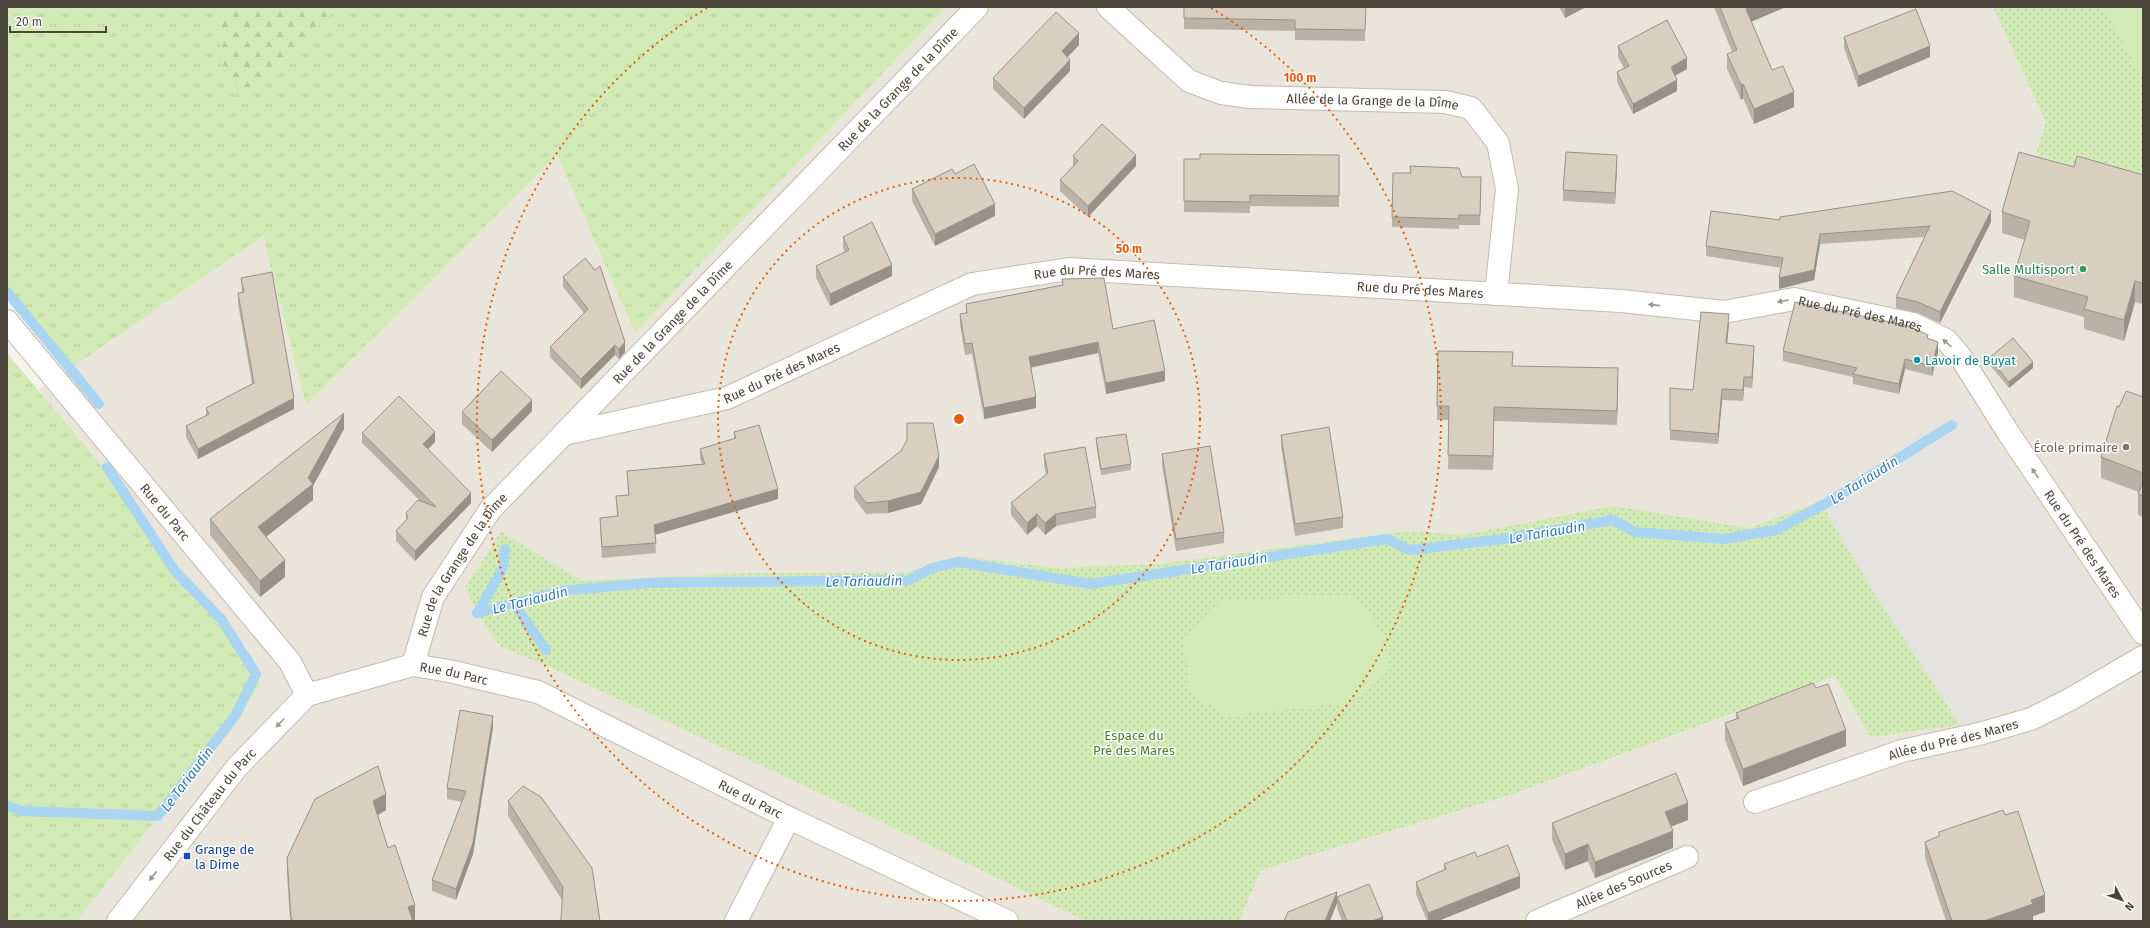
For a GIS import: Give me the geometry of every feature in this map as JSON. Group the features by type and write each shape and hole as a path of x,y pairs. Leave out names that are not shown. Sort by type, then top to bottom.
{"street":[{"name":"Rue de la Grange de la Dîme","path":"413,665 433,597 490,510 977,7"},
{"name":"Allée de la Grange de la Dîme","path":"1108,7 1190,81 1221,93 1250,97 1445,102 1471,108 1498,143 1507,189 1496,294"},
{"name":"Rue du Pré des Mares","path":"564,434 727,398 972,284 1062,270 1621,301 1724,312 1794,299 1913,324 1946,340 1960,356 2009,434 2143,633"},
{"name":"Rue du Parc","path":"7,321 271,638 290,662 307,695 413,665 449,671 538,692 789,818 1007,921"},
{"name":"Allée du Pré des Mares","path":"1755,802 1902,751 1979,734 2031,719 2069,700 2143,657"},
{"name":"Rue du Château du Parc","path":"118,921 237,767 307,695"},
{"path":"736,921 789,818"},
{"name":"Allée des Sources","path":"1538,921 1687,857"}],"shaded area":[{"path":"946,7 2143,7 2143,921 77,921 261,685 39,390 263,236 306,405 557,155 635,333"},
{"path":"1967,402 2132,644 2053,695 1960,725 1876,596 1831,521 1822,501"}],"green space":[{"path":"7,7 216,7 224,65 240,101 338,7 946,7 635,333 557,155 306,405 263,236 74,366 7,288"},
{"path":"216,7 338,7 240,101 224,65"},
{"path":"1993,7 2143,7 2143,191 2036,154 2046,122"},
{"path":"2104,7 2143,7 2143,80"},
{"path":"7,353 130,500 261,685 77,921 7,921"},
{"name":"Espace du Pré des Mares","path":"1822,501 1831,521 1960,725 1871,737 1835,676 1507,796 1261,870 1239,921 1086,921 867,815 556,670 500,646 477,613 465,588 501,532 582,581 748,573 904,573 960,556 1056,568 1160,564 1408,531 1463,535 1613,506 1749,528"},
{"path":"1355,595 1386,639 1387,673 1356,702 1227,716 1190,693 1184,637 1220,600"}],"building":[{"path":"1184,7 1366,7 1365,30 1295,29 1295,20 1184,18"},
{"path":"1720,7 1750,7 1746,9 1772,70 1783,66 1794,92 1754,109 1727,54 1737,50"},
{"path":"1916,9 1930,46 1858,76 1844,37"},
{"path":"1056,12 1079,33 1062,51 1070,60 1024,108 993,78"},
{"path":"1667,20 1687,58 1671,67 1677,80 1633,104 1617,72 1629,66 1618,46"},
{"path":"1102,124 1136,155 1088,206 1060,180 1078,161 1073,156"},
{"path":"1566,152 1617,155 1615,193 1563,190"},
{"name":"Salle Multisport","path":"2019,152 2074,167 2077,156 2143,175 2143,283 2135,281 2124,320 2084,309 2088,297 2014,276 2030,221 2002,212"},
{"path":"1200,154 1339,155 1339,196 1250,195 1250,202 1184,201 1184,159 1200,159"},
{"path":"974,164 995,204 935,234 912,189 952,169 955,174"},
{"path":"1410,166 1459,168 1462,177 1481,177 1480,215 1459,215 1459,219 1392,217 1393,173 1411,173"},
{"path":"1952,191 1991,211 1940,312 1918,302 1896,297 1930,226 1820,234 1814,270 1779,278 1783,258 1706,246 1711,211 1780,220 1780,217"},
{"path":"872,222 892,265 830,294 816,266 849,250 843,237"},
{"path":"585,258 595,270 600,266 625,342 619,349 615,345 581,379 550,347 588,309 563,277"},
{"path":"272,272 294,398 198,449 186,426 209,414 206,408 254,383 238,293 244,292 241,278"},
{"path":"1104,278 1113,329 1154,320 1165,371 1106,383 1098,342 1029,357 1036,397 984,408 972,343 965,344 960,314 967,313 966,304 1063,285 1062,279"},
{"path":"1795,302 1909,326 1928,335 1927,338 1938,342 1932,366 1905,359 1899,384 1853,374 1857,368 1783,351"},
{"path":"1701,312 1729,314 1726,343 1754,346 1752,377 1744,377 1743,390 1722,389 1718,434 1670,430 1670,388 1693,390"},
{"path":"2013,338 2033,362 2009,382 1989,358"},
{"path":"1438,351 1513,352 1512,366 1618,368 1617,411 1494,407 1493,456 1448,455 1449,406 1437,406"},
{"path":"501,371 532,400 492,440 462,412"},
{"path":"2126,391 2143,397 2143,473 2101,457 2117,406 2119,407"},
{"path":"399,396 435,432 423,444 471,493 415,551 396,531 408,518 406,513 418,500 436,507 362,433"},
{"path":"344,413 308,478 313,484 258,527 285,560 260,581 210,519"},
{"path":"907,423 933,423 939,456 921,492 888,501 866,503 854,487 901,451 907,440"},
{"path":"759,425 778,489 654,525 656,543 602,547 600,518 618,516 616,496 629,495 627,471 705,464 700,449 736,438 734,432"},
{"path":"1329,427 1343,517 1295,524 1281,435"},
{"path":"1126,434 1131,464 1101,469 1096,438"},
{"path":"1210,446 1224,532 1176,539 1162,454"},
{"path":"1085,447 1096,507 1056,514 1045,523 1037,514 1027,523 1011,503 1048,473 1044,454"},
{"path":"2143,481 2143,496 2138,494"},
{"path":"1813,683 1816,688 1828,684 1846,730 1743,769 1725,723 1739,718 1736,713"},
{"path":"460,710 493,716 473,843 456,889 432,880 466,791 447,788"},
{"path":"378,766 386,794 373,801 388,848 395,845 415,905 408,907 413,921 293,921 291,917 287,858 315,799"},
{"path":"1676,773 1688,803 1665,812 1673,831 1595,862 1588,844 1565,854 1552,823"},
{"path":"523,786 541,797 592,868 600,921 559,921 561,919 563,887 508,801"},
{"path":"2003,810 2005,815 2018,811 2045,895 2031,900 2033,904 1984,921 1952,921 1925,842 1939,836 1939,832"},
{"path":"1508,845 1520,876 1428,913 1416,882 1446,869 1444,864 1475,852 1477,857"},
{"path":"1369,884 1383,917 1372,921 1347,921 1337,897"},
{"path":"1337,892 1325,921 1284,921 1288,912"}],"waterway":[{"path":"7,292 99,404"},
{"name":"Le Tariaudin","path":"477,613 561,591 648,583 909,580 932,568 958,562 1091,584 1387,539 1410,550 1503,539 1613,520 1635,532 1724,539 1776,530 1830,501 1952,425"},
{"name":"Le Tariaudin","path":"7,806 23,811 158,816 235,716 256,674 221,619 175,571 107,467"},
{"path":"477,613 503,568 505,549"},
{"path":"514,604 546,650"}],"place":[{"name":"Salle Multisport","path":"2083,269"},
{"name":"Lavoir de Buyat","path":"1917,360"},
{"name":"École primaire","path":"2126,447"},
{"name":"Grange de la Dime","path":"187,856"}]}
